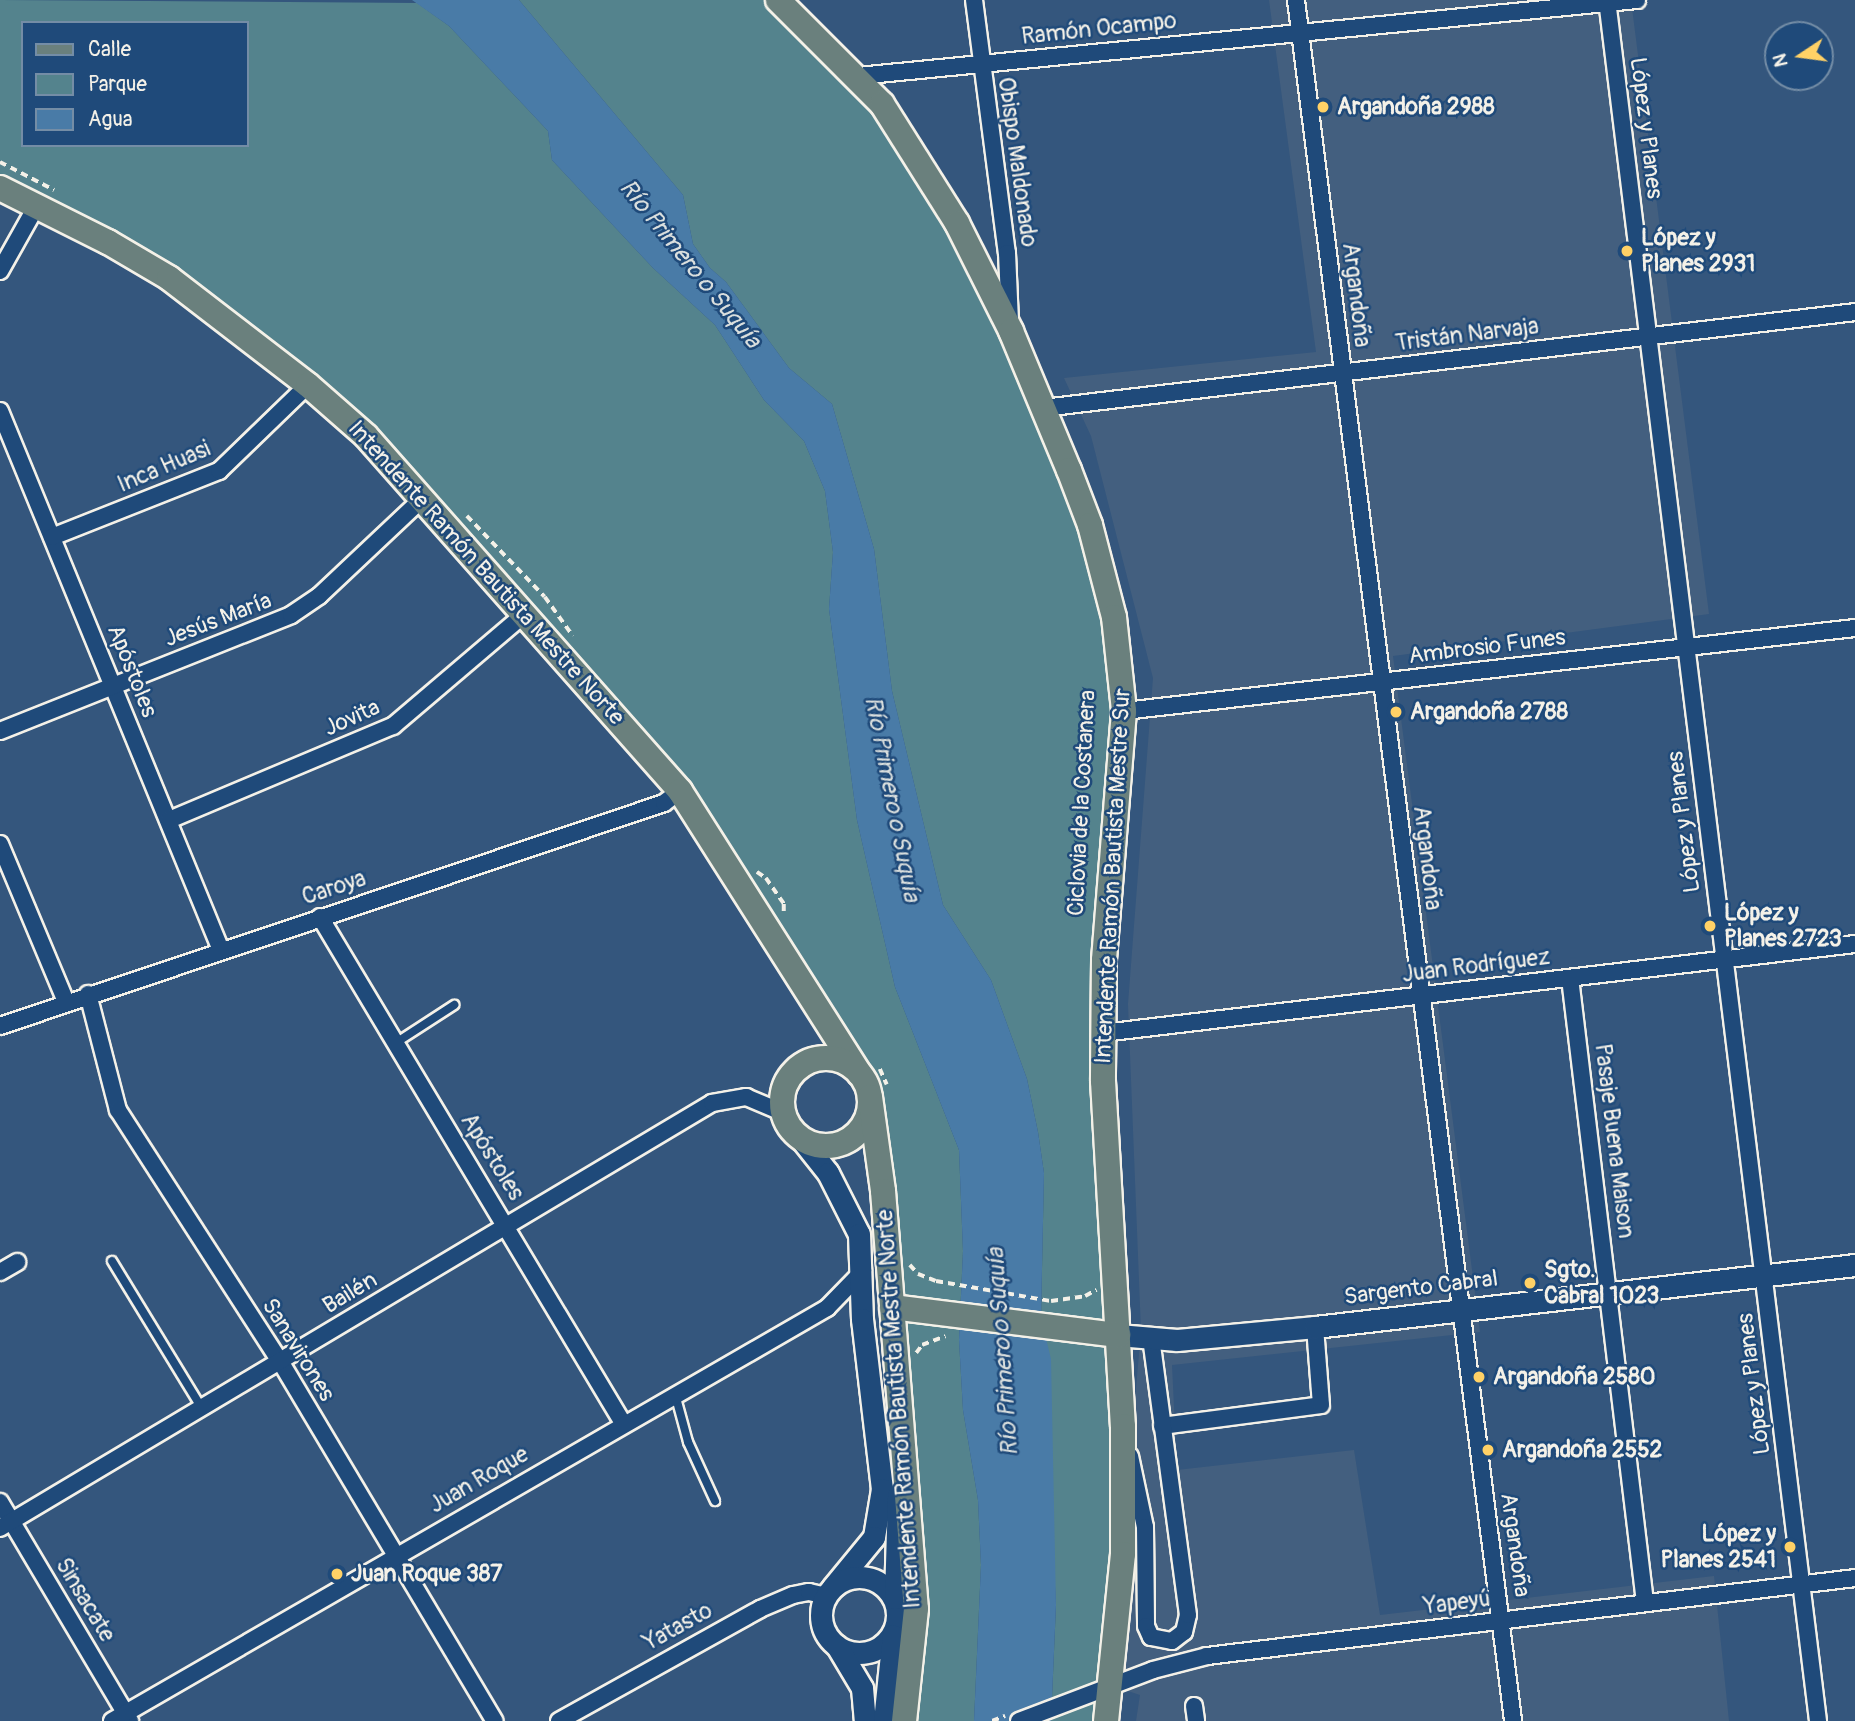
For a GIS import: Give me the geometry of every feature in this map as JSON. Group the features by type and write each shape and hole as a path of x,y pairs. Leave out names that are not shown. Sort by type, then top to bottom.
{"main road":[{"name":"Intendente Ramón Bautista Mestre Sur","path":"778,0 858,76 882,104 936,186 1011,331 1090,524 1104,576 1120,658 1124,711 1103,1033 1123,1426 1124,1553 1106,1721"},
{"name":"Intendente Ramón Bautista Mestre Norte","path":"0,188 37,205 169,278 307,385 366,436 421,500 526,613 680,791 859,1073"},
{"path":"834,1059 859,1073 870,1097 865,1123 844,1143 829,1147 801,1139 784,1113 786,1084 806,1063 834,1059"},
{"name":"Intendente Ramón Bautista Mestre Norte","path":"870,1097 892,1307 916,1609 904,1721"},
{"path":"892,1307 932,1309 1118,1335"}],"street":[{"name":"Obispo Maldonado","path":"974,0 1007,253 1011,331"},
{"name":"Argandoña","path":"1296,0 1513,1721"},
{"name":"Ramón Ocampo","path":"858,76 1637,0"},
{"name":"López y Planes","path":"1607,1 1818,1721"},
{"path":"0,271 37,205"},
{"name":"Tristán Narvaja","path":"1043,408 1855,312"},
{"name":"Inca Huasi","path":"52,537 219,471 307,385"},
{"name":"Apóstoles","path":"0,411 221,950"},
{"name":"Jesús María","path":"0,732 307,606 421,500"},
{"name":"Jovita","path":"169,820 393,726 526,613"},
{"name":"Ambrosio Funes","path":"1124,711 1855,628"},
{"name":"Caroya","path":"0,1026 320,916 664,803 680,791"},
{"path":"0,844 66,1002"},
{"name":"Apóstoles","path":"320,916 394,1044 508,1225 623,1423"},
{"name":"Juan Rodríguez","path":"1103,1033 1855,944"},
{"name":"Pasaje Buena Maison","path":"1570,978 1610,1293 1645,1602"},
{"name":"Sanavirones","path":"88,994 118,1111 280,1361 495,1721"},
{"name":"Bailén","path":"6,1524 725,1098 758,1099 784,1113"},
{"path":"801,1139 828,1172 854,1221 863,1271 862,1319 883,1502 874,1537 830,1591 824,1628 862,1688 865,1721"},
{"path":"0,1272 17,1262"},
{"name":"Sargento Cabral","path":"1118,1335 1151,1339 1315,1327 1855,1265"},
{"name":"Juan Roque","path":"122,1718 623,1423 827,1308 863,1271"},
{"path":"1162,1426 1321,1405 1315,1327"},
{"path":"1123,1426 1142,1505 1146,1626 1151,1637 1165,1642 1184,1632 1188,1615 1151,1339"},
{"path":"884,1721 895,1598 900,1405"},
{"name":"Sinsacate","path":"0,1502 6,1524 122,1718"},
{"path":"830,1591 843,1580 866,1577 877,1581 895,1598"},
{"name":"Yapeyú","path":"1019,1721 1110,1685 1207,1656 1855,1578"},
{"name":"Yatasto","path":"559,1721 760,1609 793,1595 830,1591"},
{"path":"837,1646 861,1653 873,1651 893,1635"}],"lane":[{"path":"394,1044 454,1005"},
{"path":"112,1261 201,1407"},
{"path":"675,1394 688,1442 715,1501"}],"path":[{"path":"936,1281 1051,1301 1085,1296 1098,1287"}],"shaded area":[{"path":"1269,0 1631,0 1709,614 1393,656 1480,1332 1172,1365 1177,1470 1354,1450 1380,1615 1714,1576 1729,1721 1136,1721 1140,1695 1110,1685 1141,1331 1128,1004 1153,678 1091,436 1064,378 1316,352"}],"green space":[{"path":"0,0 417,3 449,26 548,131 552,160 653,268 715,325 764,400 804,441 825,491 833,552 829,609 857,820 895,987 959,1150 963,1251 959,1340 963,1410 978,1500 981,1565 974,1721 904,1721 916,1609 870,1109 859,1073 680,791 421,500 169,278 0,188"},
{"path":"519,0 778,0 906,139 1069,470 1120,658 1104,960 1118,1335 1106,1721 1051,1721 1056,1605 1041,1318 1044,1173 1038,1132 1027,1079 991,980 943,905 892,691 874,549 832,404 789,368 726,282 710,268 693,244 683,195"}],"water":[{"name":"Río Primero o Suquía","path":"412,0 519,0 683,195 693,244 710,268 726,282 789,368 832,404 874,549 892,691 943,905 991,980 1027,1079 1038,1132 1044,1173 1041,1318 1051,1359 1056,1605 1051,1721 974,1721 981,1565 978,1500 963,1410 959,1340 963,1251 959,1150 895,987 857,820 829,609 833,552 825,491 804,441 764,400 715,325 653,268 552,160 548,131 449,26"}],"place":[{"name":"Argandoña 2988","path":"1323,107"},
{"name":"López y Planes 2931","path":"1627,251"},
{"name":"Argandoña 2788","path":"1396,712"},
{"name":"López y Planes 2723","path":"1710,926"},
{"name":"Sgto. Cabral 1023","path":"1530,1283"},
{"name":"Argandoña 2580","path":"1479,1377"},
{"name":"Argandoña 2552","path":"1488,1450"},
{"name":"López y Planes 2541","path":"1790,1547"},
{"name":"Juan Roque 387","path":"337,1574"}]}
